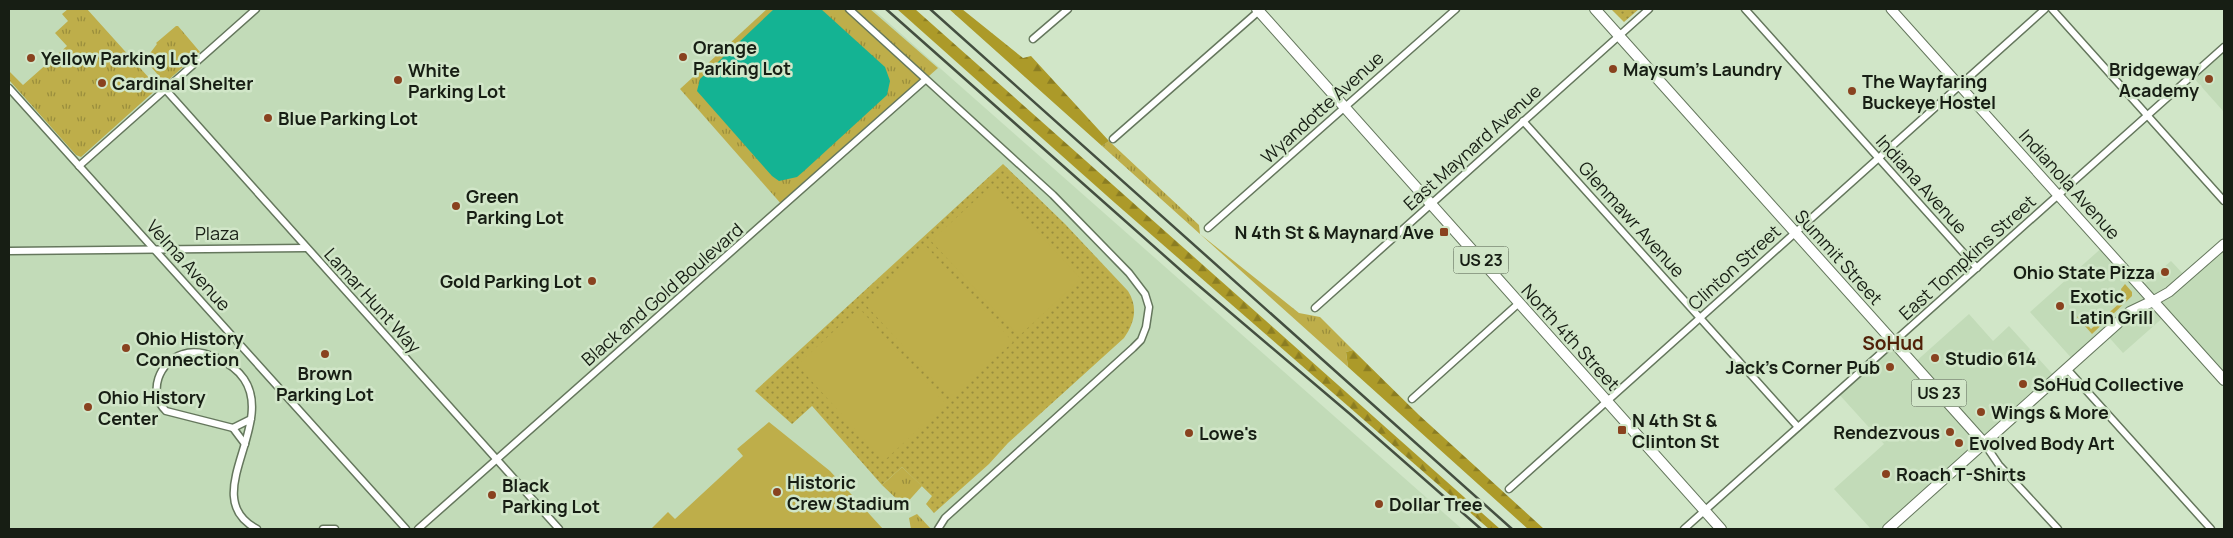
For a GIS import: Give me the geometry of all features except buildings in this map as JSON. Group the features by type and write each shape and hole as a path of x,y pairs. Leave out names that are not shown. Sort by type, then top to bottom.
{"main road":[{"name":"North 4th Street","path":"1259,9 1430,204 1721,529"},
{"name":"Summit Street","path":"1595,9 1984,443"},
{"path":"1888,529 2130,312 2153,301"},
{"name":"Indianola Avenue","path":"2153,301 2224,380"}],"street":[{"path":"79,166 256,9"},
{"path":"849,9 1053,195 1093,234 1145,294 1149,307 1146,327 1141,340 945,518 938,529"},
{"path":"1033,39 1068,9"},
{"path":"1113,139 1259,9"},
{"name":"Wyandotte Avenue","path":"1208,228 1456,9"},
{"name":"East Maynard Avenue","path":"1315,308 1649,9"},
{"name":"Indiana Avenue","path":"1745,9 1977,268"},
{"name":"Indianola Avenue","path":"1892,9 2153,301"},
{"name":"Clinton Street","path":"1509,488 2045,9"},
{"path":"2052,9 2224,201"},
{"name":"East Tompkins Street","path":"1684,529 2224,47"},
{"name":"Black and Gold Boulevard","path":"418,529 925,80"},
{"name":"Velma Avenue","path":"9,88 406,529"},
{"name":"Lamar Hunt Way","path":"165,89 559,529"},
{"name":"Glenmawr Avenue","path":"1523,121 1798,428"},
{"path":"2153,301 2169,292 2224,244"},
{"name":"Plaza","path":"9,251 154,248 306,248"},
{"path":"1412,399 1519,303"},
{"path":"245,444 232,428 166,411 160,404 156,394 156,384 172,360 186,353 210,356 235,369 242,377 251,395 253,410 245,444 233,490 234,501 244,520 257,529"},
{"path":"2067,369 2211,529"},
{"path":"232,428 251,419"},
{"name":"Summit Street","path":"1984,443 1999,465 2058,529"},
{"path":"323,529 334,529"}],"shaded area":[{"path":"9,9 873,9 1462,529 9,529"},
{"name":"Bridgeway Academy","path":"2224,47 2224,112 2191,75"},
{"path":"2105,245 2142,286 2171,261 2186,277 2224,248 2224,380 2166,315 2123,353 2106,334 2075,362 2030,312"},
{"path":"1969,314 1993,341 2009,326 2057,379 1888,529 1871,529 1834,489 1884,444 1837,392 1893,342 1913,364"}],"green space":[{"path":"68,9 87,9 150,79 153,77 159,87 81,157 76,155 9,80 9,71 23,85 67,46 55,33 68,21 62,14"},
{"path":"767,9 870,9 938,68 783,206 680,89"},
{"path":"897,9 915,9 1500,529 1489,529 1115,203"},
{"path":"949,9 962,9 1023,58 1031,56 1109,141 1102,146"},
{"path":"1611,9 1639,9 1624,22"},
{"path":"176,26 200,52 165,83 145,60 156,43"},
{"path":"1109,141 1199,225 1200,234 1299,313 1320,317 1353,350 1346,352 1348,367 1102,146"},
{"path":"1003,164 1065,224 1128,291 1133,303 1133,320 1124,338 934,513 926,504 932,496 902,467 882,485 812,406 792,424 755,391"},
{"path":"993,184 1081,279 1019,336 931,241"},
{"path":"926,246 1013,342 951,399 864,303"},
{"path":"2125,284 2132,292 2132,296 2092,334 2077,317 2079,316 2091,329 2123,300 2121,289"},
{"path":"859,308 946,404 884,461 797,365"},
{"path":"1353,350 1419,415 1544,529 1528,529 1348,367 1346,352"},
{"name":"Historic Crew Stadium","path":"769,422 830,471 883,529 651,529 668,512 675,519 743,456 737,449"},
{"path":"902,467 922,486 904,506 882,485"},
{"path":"917,514 931,529 911,529 909,518"}],"water":[{"path":"774,9 821,9 885,67 890,81 887,95 804,171 797,177 779,181 772,176 697,91 700,79"}],"railway":[{"path":"886,9 1185,274 1350,414 1481,529"},
{"path":"930,9 1512,529"}],"place":[{"name":"Orange Parking Lot","path":"683,57"},
{"name":"Yellow Parking Lot","path":"31,58"},
{"name":"Maysum's Laundry","path":"1613,69"},
{"name":"Bridgeway Academy","path":"2209,79"},
{"name":"White Parking Lot","path":"398,80"},
{"name":"Cardinal Shelter","path":"102,83"},
{"name":"The Wayfaring Buckeye Hostel","path":"1852,91"},
{"name":"Blue Parking Lot","path":"268,118"},
{"name":"Green Parking Lot","path":"456,206"},
{"name":"N 4th St & Maynard Ave","path":"1444,232"},
{"name":"Ohio State Pizza","path":"2165,272"},
{"name":"Gold Parking Lot","path":"592,281"},
{"name":"Exotic Latin Grill","path":"2060,306"},
{"name":"Ohio History Connection","path":"126,348"},
{"name":"Brown Parking Lot","path":"325,354"},
{"name":"Studio 614","path":"1935,358"},
{"name":"Jack's Corner Pub","path":"1890,367"},
{"name":"SoHud Collective","path":"2023,384"},
{"name":"Ohio History Center","path":"88,407"},
{"name":"Wings & More","path":"1981,412"},
{"name":"N 4th St & Clinton St","path":"1622,430"},
{"name":"Rendezvous","path":"1950,432"},
{"name":"Lowe's","path":"1189,433"},
{"name":"Evolved Body Art","path":"1959,443"},
{"name":"Roach T-Shirts","path":"1886,474"},
{"name":"Historic Crew Stadium","path":"777,492"},
{"name":"Black Parking Lot","path":"492,495"},
{"name":"Dollar Tree","path":"1379,504"}],"district":[{"name":"SoHud","path":"1893,343"}]}
